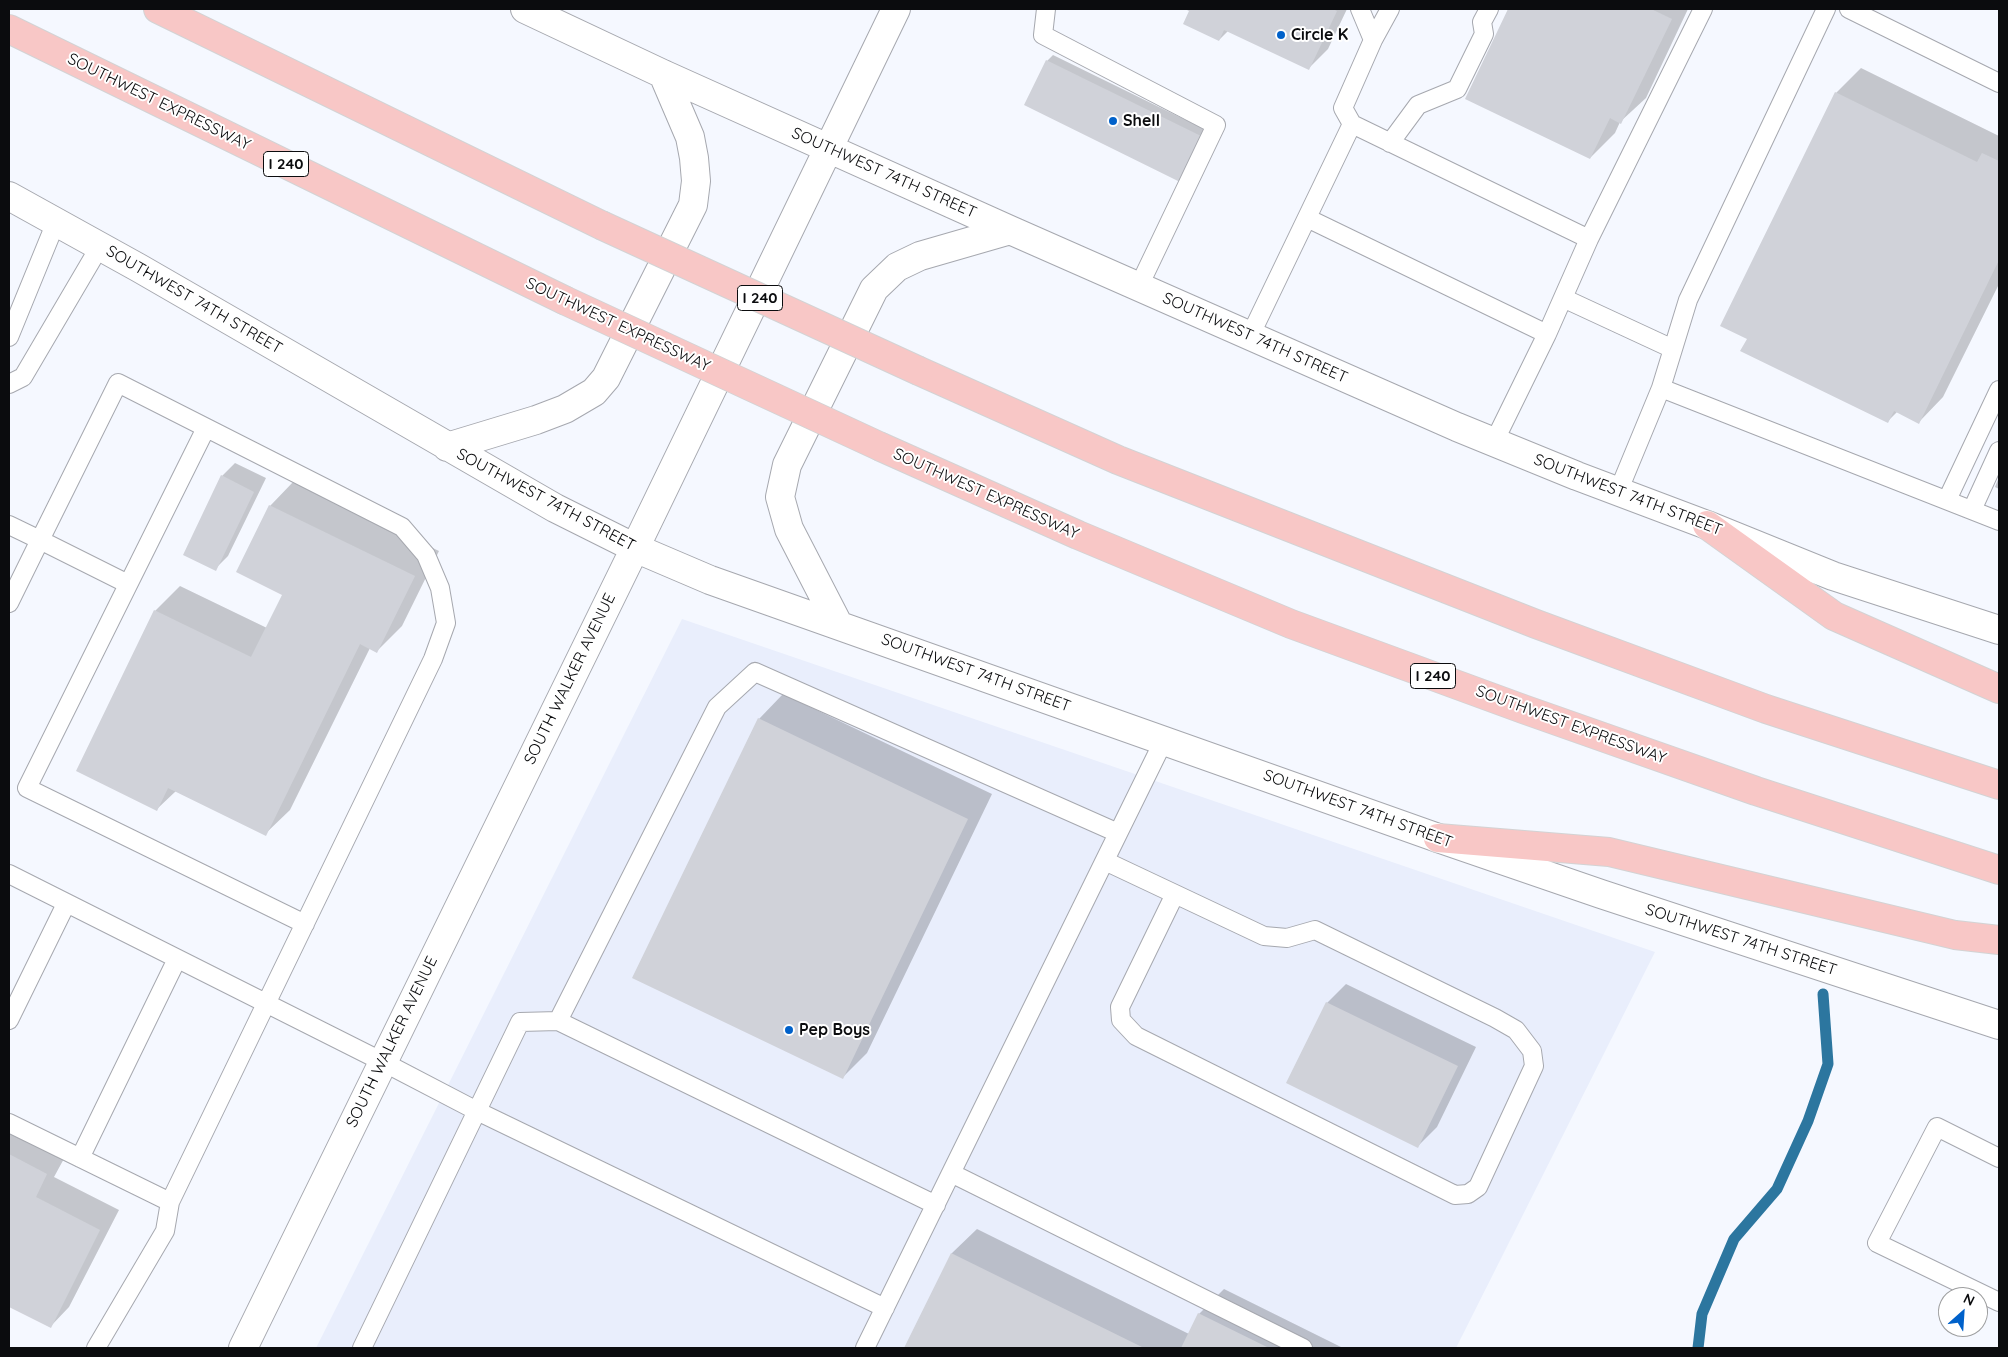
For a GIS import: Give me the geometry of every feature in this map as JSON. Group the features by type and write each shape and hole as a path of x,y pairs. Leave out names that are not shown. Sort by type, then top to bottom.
{"highway":[{"name":"I 240","path":"158,9 601,225 1118,460 1527,621 1766,709 1999,785"},
{"name":"SOUTHWEST EXPRESSWAY","path":"9,29 564,300 881,448 1078,535 1300,628 1522,709 1756,790 1999,870"},
{"path":"1707,525 1834,616 1999,689"},
{"path":"1438,838 1609,852 1955,935 1999,940"}],"main road":[{"name":"SOUTHWEST 74TH STREET","path":"525,9 663,74 1010,230 1494,442 1833,576 1999,630"},
{"name":"SOUTH WALKER AVENUE","path":"243,1348 635,548 896,9"},
{"path":"447,447 536,420 565,409 594,392 606,378 693,205 696,181 690,137 663,74"},
{"name":"SOUTHWEST 74TH STREET","path":"9,196 100,246 555,508 635,548 710,580 1438,838 1592,891 1999,1025"},
{"path":"838,624 790,528 780,497 787,465 874,290 897,267 920,256 1010,230"}],"lane":[{"path":"1046,9 1043,35 1216,125 1139,286"},
{"path":"1360,9 1373,40"},
{"path":"1390,9 1373,40 1343,108 1352,124 1589,240"},
{"path":"1390,143 1418,105 1457,89 1484,34 1482,22 1489,9"},
{"path":"1494,442 1547,334 1589,240 1702,9"},
{"path":"1618,492 1661,388 1688,300 1826,9"},
{"path":"1849,9 1999,83"},
{"path":"1250,336 1352,124"},
{"path":"1307,218 1547,334"},
{"path":"9,337 56,222"},
{"path":"9,384 23,376 100,246"},
{"path":"1563,298 1673,349"},
{"path":"9,603 118,383 402,528 426,555 440,588 446,622 433,659 170,1202 165,1231 96,1348"},
{"path":"1661,388 1999,521"},
{"path":"1947,500 1999,390"},
{"path":"206,428 27,788 305,924"},
{"path":"1972,510 1999,451"},
{"path":"9,525 128,584"},
{"path":"558,1020 717,707 755,672 1118,833"},
{"path":"865,1348 1164,740"},
{"path":"1105,861 1175,894 1264,936 1287,938 1315,930 1516,1030 1532,1051 1534,1066 1478,1187 1468,1194 1455,1195 1136,1036 1121,1020 1120,1007 1175,894"},
{"path":"9,874 477,1111 885,1308"},
{"path":"9,1020 66,904"},
{"path":"80,1158 176,959"},
{"path":"362,1348 520,1022 558,1020 936,1205"},
{"path":"9,1123 170,1202"},
{"path":"1999,1158 1937,1127 1877,1243 1999,1302"},
{"path":"951,1173 1303,1348"}],"shaded area":[{"path":"682,619 1655,952 1456,1348 316,1348"}],"building":[{"name":"Circle K","path":"1185,9 1333,9 1337,11 1309,70 1224,30 1219,41 1183,24 1189,11"},
{"path":"1508,9 1651,9 1672,19 1621,124 1610,118 1590,159 1465,99"},
{"name":"Shell","path":"1046,60 1203,137 1180,182 1024,105"},
{"path":"1835,92 1977,162 1982,153 1999,161 1999,260 1919,424 1894,411 1888,423 1740,351 1747,339 1720,326"},
{"path":"221,475 254,492 216,571 183,555"},
{"path":"269,505 415,576 377,653 360,644 266,836 168,788 157,811 76,771 154,610 251,657 282,595 236,572"},
{"path":"758,718 968,819 843,1079 632,978"},
{"path":"1326,1002 1458,1066 1418,1148 1286,1083"},
{"path":"9,1154 47,1174 36,1197 100,1230 51,1328 9,1307"},
{"path":"951,1253 1144,1348 904,1348"},
{"path":"1198,1313 1269,1348 1181,1348"}],"waterway":[{"path":"1698,1348 1702,1314 1734,1239 1777,1189 1808,1121 1828,1064 1823,994"}],"place":[{"name":"Circle K","path":"1281,35"},
{"name":"Shell","path":"1113,121"},
{"name":"Pep Boys","path":"789,1030"}]}
